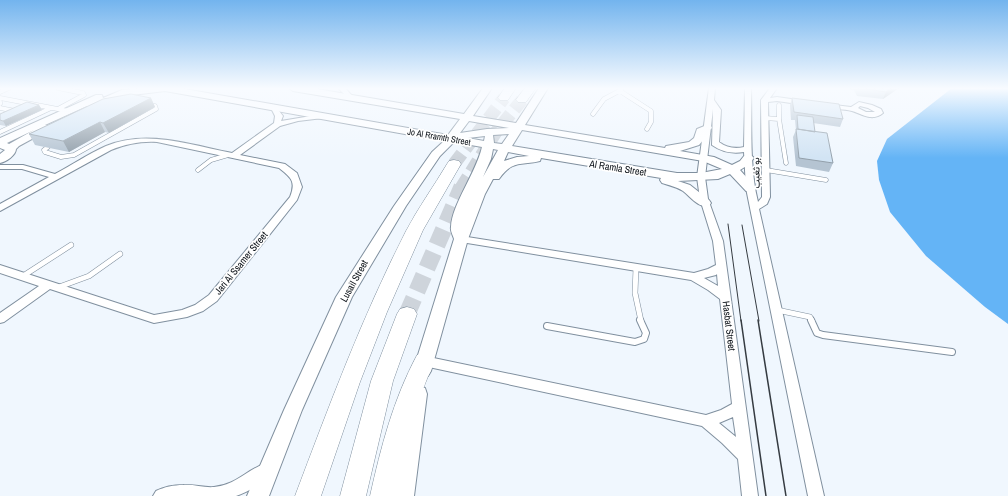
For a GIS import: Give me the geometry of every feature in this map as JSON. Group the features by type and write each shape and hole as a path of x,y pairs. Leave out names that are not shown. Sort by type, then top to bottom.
{"highway":[{"path":"308,496 377,312 415,230 454,164"},
{"path":"353,496 382,381 407,314"},
{"path":"383,496 397,436 416,376 424,361"},
{"path":"299,496 326,447"}],"main road":[{"path":"4,150 61,111"},
{"name":"Jo Al Rramth Street","path":"4,150 82,111"},
{"name":"Jo Al Rramth Street","path":"295,111 412,132 453,135 489,146 505,148"},
{"path":"327,111 431,129 453,135 517,129"},
{"path":"429,111 466,117 517,129 656,149 703,158 720,163 732,170 745,181 750,188"},
{"name":"Lusail Street","path":"258,496 293,410 344,297 378,239 436,154 453,135 471,111"},
{"path":"403,496 424,361 461,239 483,187 505,148 529,111"},
{"path":"461,239 457,229 458,216 485,159 490,139 486,131 477,123 466,117"},
{"path":"656,149 688,146 697,141 701,131 707,128"},
{"path":"412,132 428,139 436,149 436,154"},
{"name":"Al Ramla Street","path":"505,148 635,171 701,177 718,175 732,170 744,163 748,153"},
{"path":"483,187 491,181 501,168 508,163 531,159 567,159"},
{"path":"635,171 680,184 690,190 705,203"}],"street":[{"path":"276,111 279,116 277,124"},
{"path":"703,158 710,111"},
{"name":"بو ثغيب","path":"717,111 715,141 717,145 748,153"},
{"path":"748,111 750,188 816,496"},
{"name":"بو ثغيب","path":"754,208 764,202 766,197 764,111"},
{"path":"231,155 277,124 298,119 323,116"},
{"path":"748,138 765,132"},
{"name":"Jari Al Ssamer Street","path":"0,208 96,155 124,142 146,139 231,155 287,169 294,174 298,187 294,198 213,298 183,314 154,319 0,269"},
{"path":"4,150 11,159 23,167 56,177"},
{"name":"Hasbat Street","path":"703,158 701,177 705,203 718,241 722,267 750,496"},
{"path":"0,167 23,167"},
{"path":"461,239 694,277 712,287 726,298"},
{"path":"694,277 712,272 722,267"},
{"path":"0,320 53,286"},
{"path":"424,361 706,421 727,438 745,456"},
{"path":"706,421 725,415 739,406"},
{"path":"161,496 182,492 214,495 241,487 267,469 276,452"}],"lane":[{"path":"5,115 15,111"},
{"path":"0,132 44,111"},
{"path":"48,147 44,150 45,152 61,157 72,156 152,111"},
{"path":"648,129 650,111"},
{"path":"780,111 779,119 786,163"},
{"path":"764,118 779,119"},
{"path":"82,151 96,155"},
{"path":"198,170 211,160 231,155"},
{"path":"766,170 826,180"},
{"path":"23,276 71,245"},
{"path":"53,286 89,276 120,254"},
{"path":"547,326 635,342 644,339 646,333 641,324 637,309 636,268"},
{"path":"777,310 810,317 816,333 823,335 952,352"}],"water":[{"path":"922,111 1008,111 1008,324 985,307 926,256 890,212 879,180 877,161 887,139"}],"building":[{"path":"6,111 25,111 3,121 0,120 0,114"},
{"path":"77,111 126,111 103,123 100,122 63,141 29,134"},
{"path":"841,111 843,119 794,112"},
{"path":"797,115 813,117 815,132 798,129"},
{"path":"796,129 827,133 833,163 799,158"}],"tunnel":[{"path":"454,164 494,111"},
{"path":"461,188 496,132 513,111"},
{"path":"407,314 462,187"}],"tram line":[{"path":"728,224 741,321"},
{"path":"742,225 759,321"},
{"path":"741,320 766,496"},
{"path":"758,320 786,496"}]}
